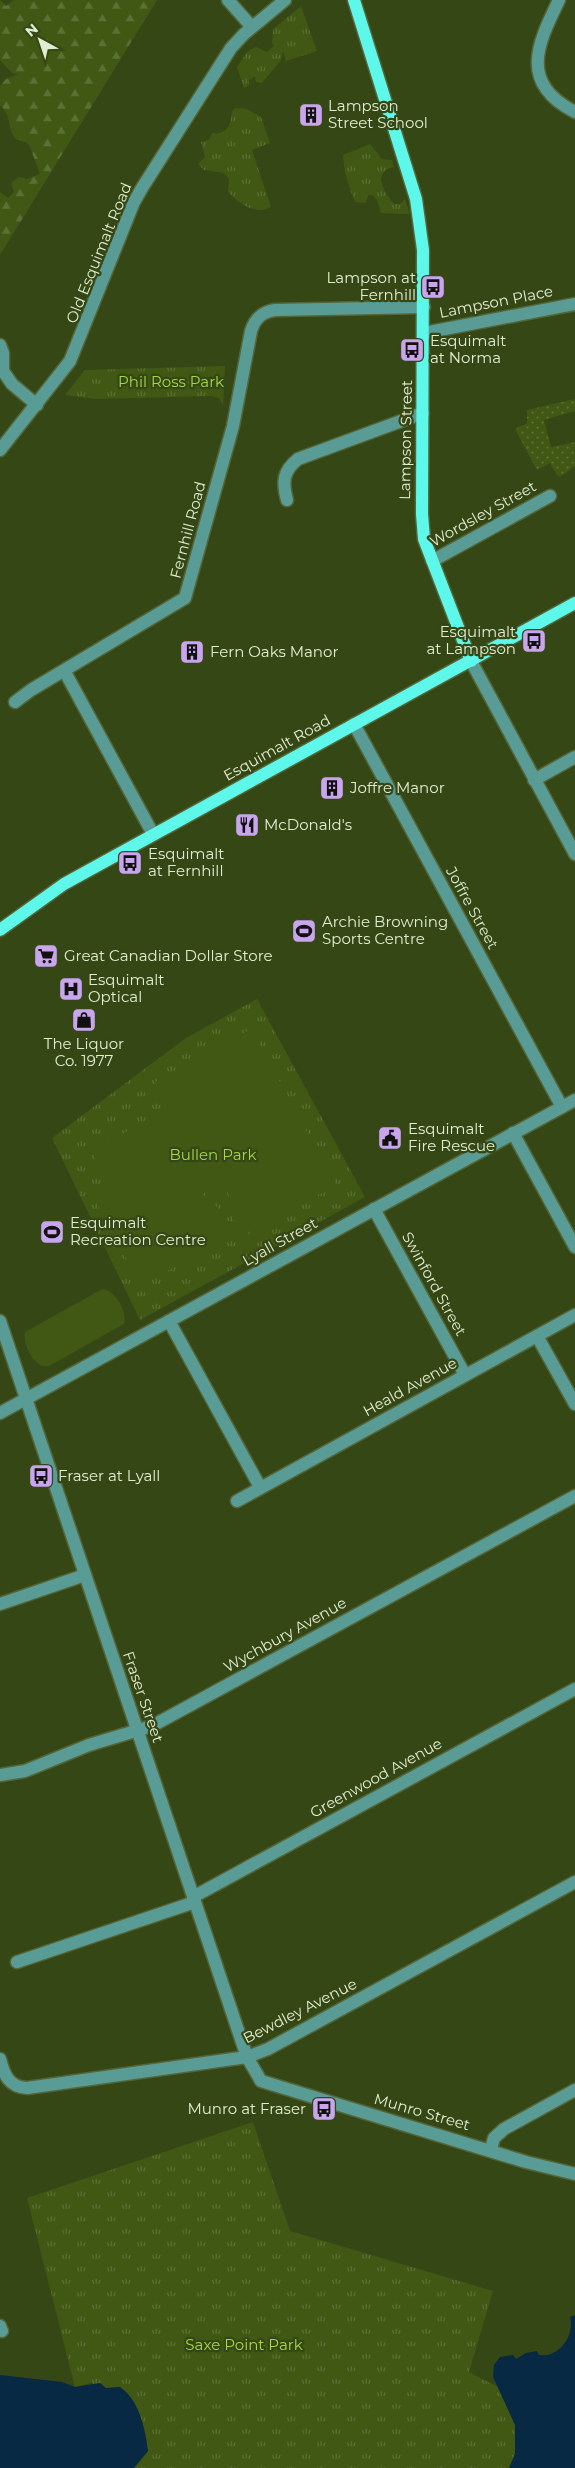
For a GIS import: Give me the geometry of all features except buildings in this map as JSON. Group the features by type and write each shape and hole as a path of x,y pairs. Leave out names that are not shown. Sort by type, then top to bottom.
{"main road":[{"name":"Lampson Street","path":"354,0 416,199 423,250 422,514 424,539 470,660"},
{"name":"Esquimalt Road","path":"0,930 64,884 575,604"}],"street":[{"path":"228,0 252,27"},
{"name":"Old Esquimalt Road","path":"0,450 65,370 75,352 138,195 226,56 252,27 285,0"},
{"path":"559,0 537,52 539,75 551,95 575,112"},
{"name":"Lampson Place","path":"424,333 575,304"},
{"name":"Fernhill Road","path":"65,672 185,598 233,426 251,331 257,318 268,311 275,310 424,307"},
{"path":"0,346 3,353 1,371 12,384 37,405"},
{"path":"287,500 284,478 289,468 298,459 423,413"},
{"name":"Wordsley Street","path":"432,561 550,496"},
{"name":"Lampson Street","path":"470,660 575,854"},
{"path":"14,702 65,672 153,834"},
{"name":"Joffre Street","path":"354,724 562,1107"},
{"path":"534,780 575,757"},
{"name":"Lyall Street","path":"0,1413 575,1100"},
{"path":"513,1133 575,1247"},
{"name":"Swinford Street","path":"374,1209 465,1375"},
{"name":"Heald Avenue","path":"238,1501 260,1487 575,1315"},
{"name":"Fraser Street","path":"0,1321 247,2057 261,2081"},
{"path":"169,1321 260,1487"},
{"path":"537,1336 575,1404"},
{"name":"Wychbury Avenue","path":"0,1775 25,1771 88,1745 152,1726 575,1496"},
{"path":"0,1604 85,1575"},
{"name":"Greenwood Avenue","path":"17,1962 194,1899 575,1688"},
{"name":"Bewdley Avenue","path":"0,2059 4,2073 13,2084 27,2088 247,2057 268,2049 575,1882"},
{"name":"Munro Street","path":"261,2081 526,2162 575,2174"},
{"path":"491,2150 494,2138 504,2129 575,2090"}],"green space":[{"path":"0,0 6,6 14,0 157,0 0,255 0,192 8,198 14,192 11,183 19,177 27,179 40,174 30,147 26,142 15,139 7,114 0,105 0,86 6,79 19,74 12,73 0,60"},
{"path":"301,6 317,51 286,61 283,51 281,60 262,83 256,82 255,76 249,80 249,85 244,88 237,67 247,52 256,47 267,52 274,46 272,43 273,29"},
{"path":"235,108 247,109 261,117 270,143 252,150 271,207 265,209 253,209 242,204 228,192 229,179 224,173 204,170 198,164 205,157 201,142 209,140 212,133 217,134 225,131 230,122 232,111"},
{"path":"370,144 382,159 392,160 394,167 387,169 381,177 384,188 394,204 400,204 405,199 410,214 381,213 377,200 373,195 368,195 366,203 355,202 347,179 343,155"},
{"name":"Phil Ross Park","path":"225,366 223,406 219,398 212,396 96,399 65,395 85,370"},
{"path":"575,399 575,411 544,420 551,447 575,442 575,466 560,477 550,463 537,470 515,429 527,423 527,410"},
{"name":"Bullen Park","path":"257,999 365,1197 140,1320 52,1138 186,1038"},
{"name":"Bullen Park","path":"251,1029 336,1185 240,1237 230,1210 227,1179 202,1194 220,1210 237,1233 141,1285 89,1189 109,1181 92,1152 172,1105 155,1082"},
{"path":"102,1289 107,1290 116,1297 124,1314 124,1324 49,1366 39,1364 34,1360 26,1343 25,1332"},
{"name":"Saxe Point Park","path":"253,2122 290,2231 493,2291 469,2372 498,2387 511,2413 515,2425 515,2454 509,2468 134,2468 148,2451 143,2424 132,2402 120,2387 106,2388 91,2383 75,2387 27,2198"}],"water":[{"path":"575,2315 575,2468 509,2468 515,2454 515,2425 493,2377 494,2365 500,2357 513,2355 516,2359 526,2353 537,2351 539,2355 546,2355 558,2350 564,2345 570,2332 570,2317"},
{"path":"0,2375 62,2382 75,2387 100,2383 106,2388 120,2387 127,2393 137,2408 143,2425 148,2451 134,2468 0,2468"}],"place":[{"name":"Lampson Street School","path":"311,115"},
{"name":"Lampson at Fernhill","path":"433,287"},
{"name":"Esquimalt at Norma","path":"412,350"},
{"name":"Esquimalt at Lampson","path":"534,641"},
{"name":"Fern Oaks Manor","path":"192,652"},
{"name":"Joffre Manor","path":"332,788"},
{"name":"McDonald's","path":"247,825"},
{"name":"Esquimalt at Fernhill","path":"130,863"},
{"name":"Archie Browning Sports Centre","path":"304,931"},
{"name":"Great Canadian Dollar Store","path":"46,956"},
{"name":"Esquimalt Optical","path":"71,989"},
{"name":"The Liquor Co. 1977","path":"84,1020"},
{"name":"Esquimalt Fire Rescue","path":"390,1138"},
{"name":"Esquimalt Recreation Centre","path":"52,1232"},
{"name":"Fraser at Lyall","path":"41,1476"},
{"name":"Munro at Fraser","path":"324,2109"}]}
